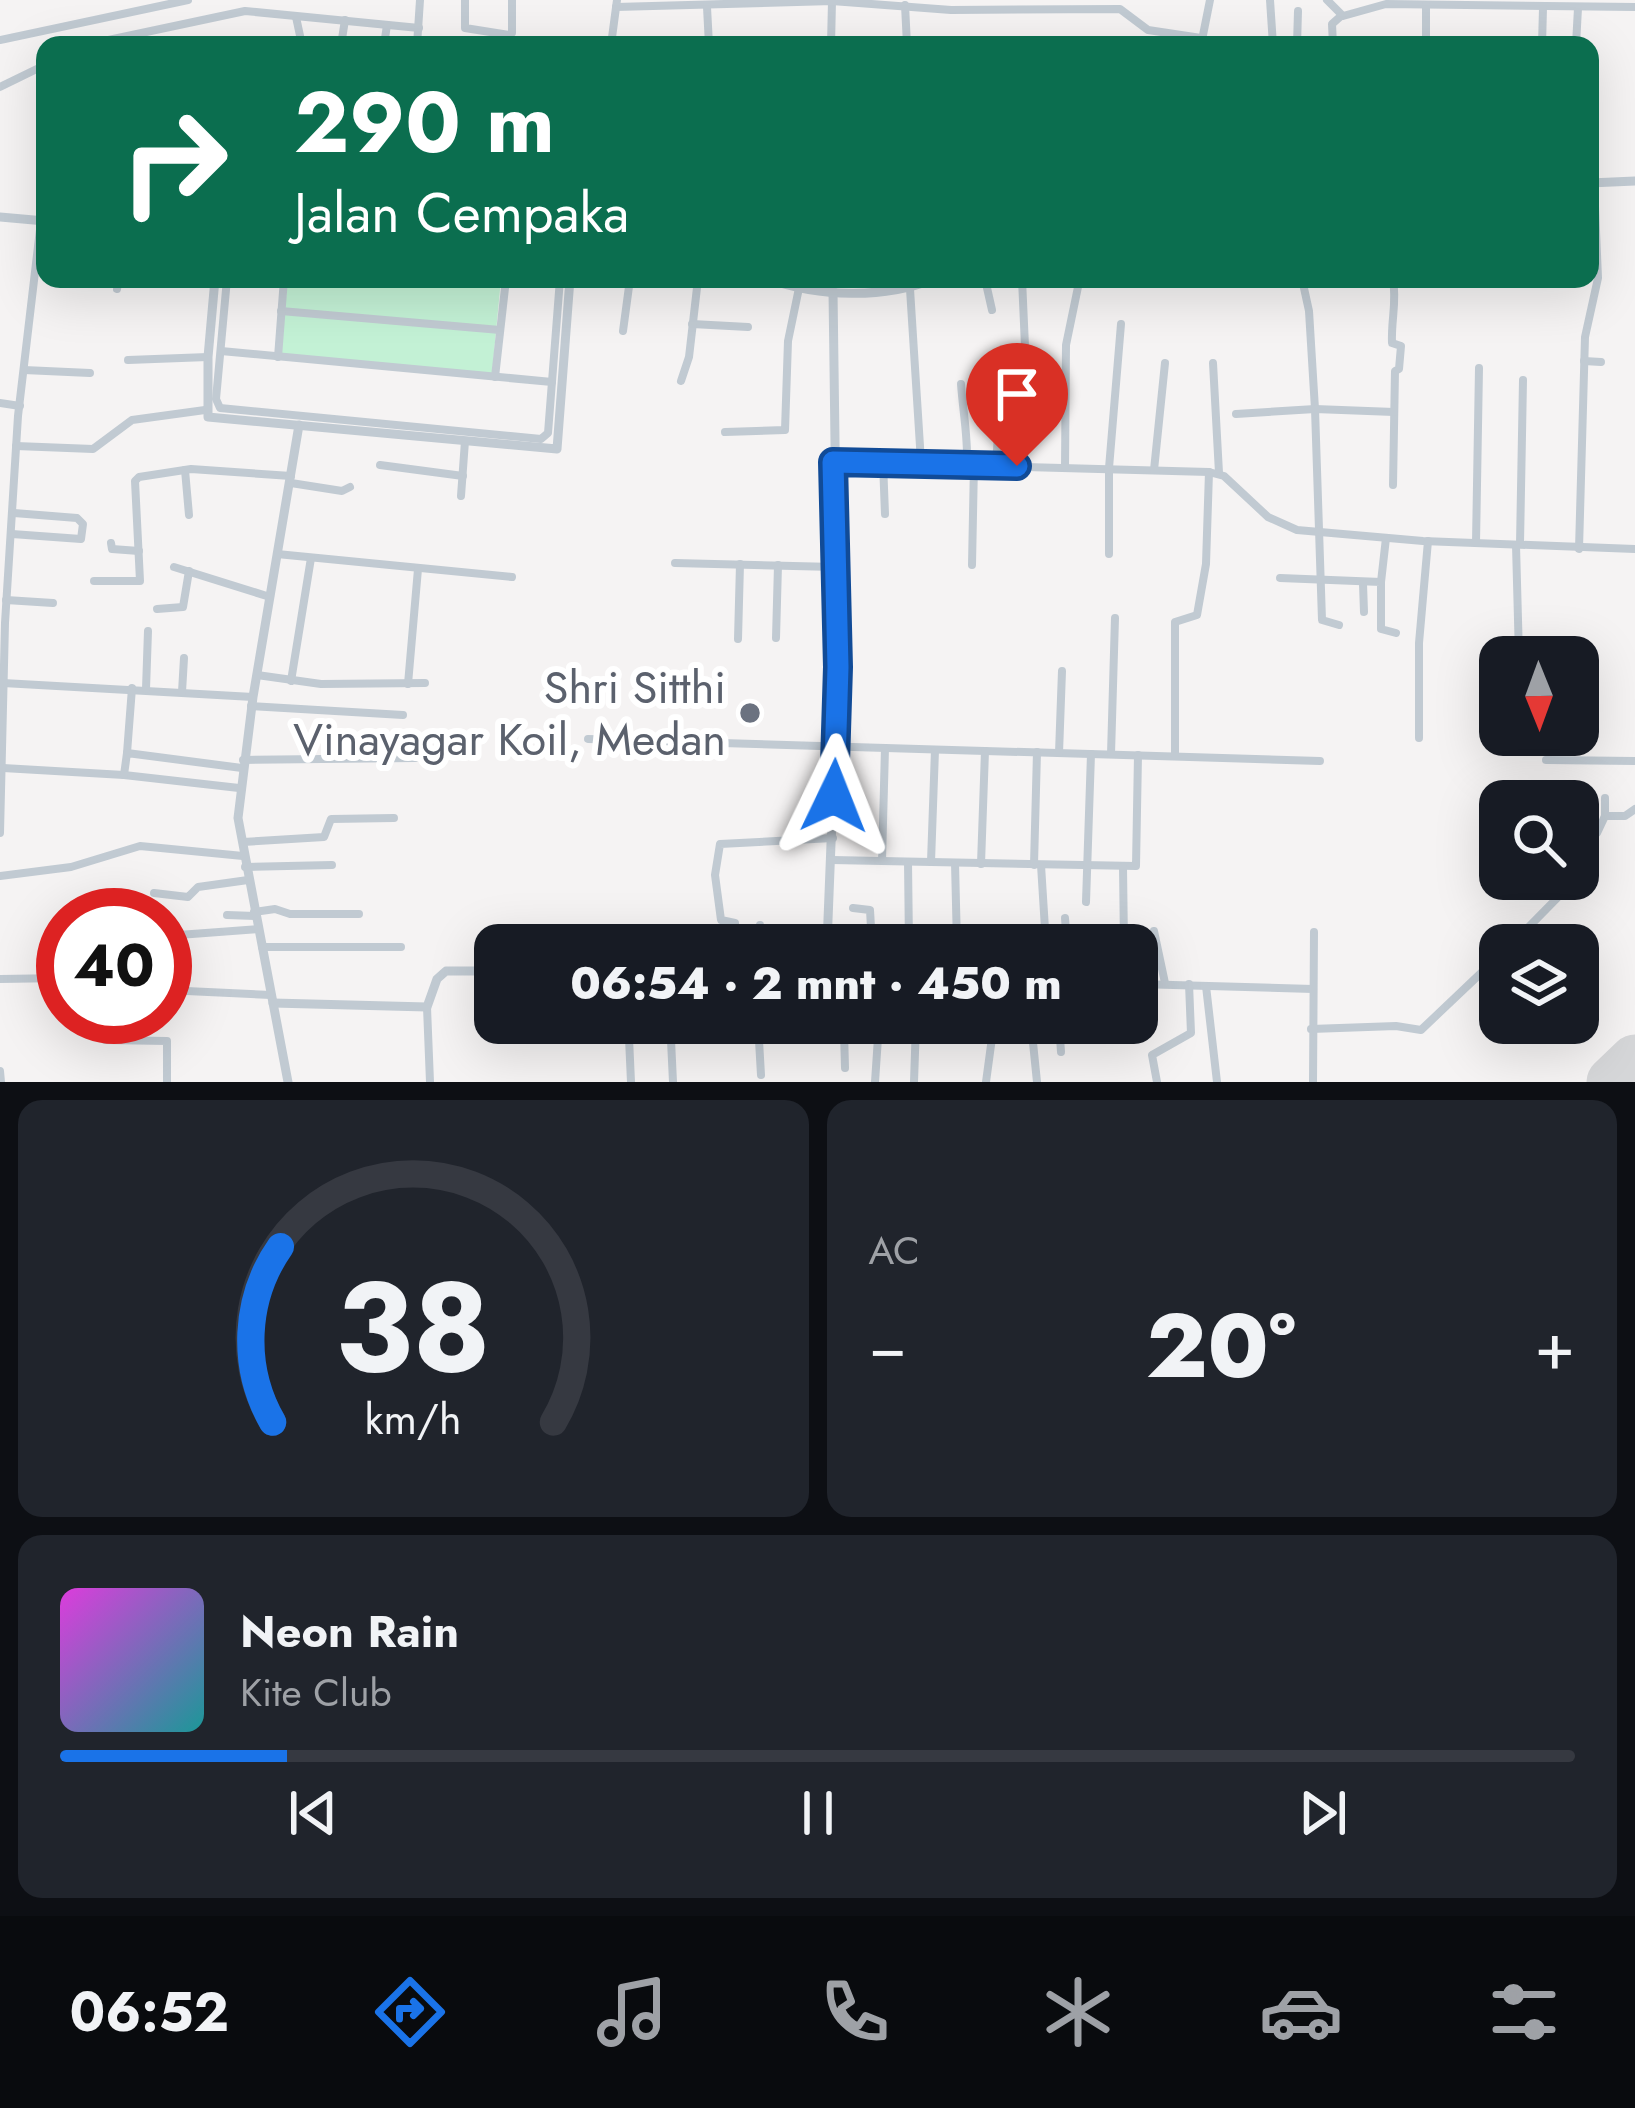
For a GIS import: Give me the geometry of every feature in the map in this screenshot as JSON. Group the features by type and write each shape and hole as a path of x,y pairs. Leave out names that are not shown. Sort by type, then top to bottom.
{"street":[{"path":"0,40 188,0"},
{"path":"418,36 420,0"},
{"path":"466,0 465,28 497,36"},
{"path":"512,0 513,36"},
{"path":"1204,36 1210,0"},
{"path":"1270,0 1273,36"},
{"path":"1327,0 1342,16"},
{"path":"612,36 617,4 707,7 832,1 951,10 1032,4 1071,12 1120,9 1148,30 1174,36"},
{"path":"831,36 832,1"},
{"path":"1333,36 1332,24 1356,5 1448,2 1578,8 1610,3 1635,7"},
{"path":"1426,4 1426,36"},
{"path":"905,5 907,36"},
{"path":"1543,36 1544,6"},
{"path":"707,7 709,36"},
{"path":"1576,36 1578,8"},
{"path":"127,36 245,11 419,28"},
{"path":"1297,36 1298,11"},
{"path":"296,17 300,36"},
{"path":"342,36 345,20"},
{"path":"385,36 387,25"},
{"path":"1073,36 1074,27"},
{"path":"0,87 36,69"},
{"path":"1599,183 1635,181"},
{"path":"0,217 36,220"},
{"path":"0,833 5,561 12,534 16,446 36,276"},
{"path":"214,288 206,410 210,418 556,449 569,288"},
{"path":"226,288 216,399 220,408 543,439 548,434 559,288"},
{"path":"278,357 283,288"},
{"path":"495,377 505,288"},
{"path":"623,331 629,288"},
{"path":"681,382 697,288"},
{"path":"724,431 785,430 788,341 799,288"},
{"path":"828,924 836,746 833,288"},
{"path":"854,288 910,289 921,463"},
{"path":"988,288 992,310"},
{"path":"1001,390 1027,391 1022,288"},
{"path":"1065,467 1066,345 1078,288"},
{"path":"1304,288 1316,409 1322,620 1340,625"},
{"path":"1393,484 1395,371 1401,346 1392,343 1394,288"},
{"path":"1579,549 1584,361 1596,288"},
{"path":"281,311 500,331"},
{"path":"692,324 748,327"},
{"path":"1108,554 1109,468 1121,324"},
{"path":"221,351 552,382"},
{"path":"128,360 208,357"},
{"path":"996,466 1004,359"},
{"path":"1584,361 1601,362"},
{"path":"1154,470 1165,363"},
{"path":"1175,756 1175,622 1197,615 1206,564 1214,473 1213,363"},
{"path":"1476,543 1479,368"},
{"path":"24,370 89,373"},
{"path":"1519,636 1523,380"},
{"path":"961,383 971,464 972,565"},
{"path":"0,403 20,406"},
{"path":"1237,414 1316,409 1394,412"},
{"path":"16,446 93,449 131,420 206,410"},
{"path":"288,1082 244,861 239,788 299,425"},
{"path":"461,496 465,441"},
{"path":"833,462 1214,473 1268,517 1297,530 1428,542 1635,549"},
{"path":"883,462 885,514"},
{"path":"380,465 463,476"},
{"path":"184,470 189,515"},
{"path":"94,581 140,581 136,478 184,470 292,479 342,491 350,487"},
{"path":"12,534 81,538 83,524 77,518 14,513"},
{"path":"1386,538 1381,628 1396,633"},
{"path":"1419,738 1419,643 1428,542"},
{"path":"111,543 112,549 139,551"},
{"path":"278,554 512,577"},
{"path":"291,681 311,558"},
{"path":"675,563 836,567"},
{"path":"739,640 740,564"},
{"path":"776,638 778,565"},
{"path":"175,567 270,597"},
{"path":"408,684 418,569"},
{"path":"158,609 183,608 189,571"},
{"path":"1280,578 1381,582"},
{"path":"1363,583 1364,612"},
{"path":"6,600 52,603"},
{"path":"1111,754 1115,618"},
{"path":"146,689 148,631"},
{"path":"182,692 184,658"},
{"path":"1059,753 1062,671"},
{"path":"256,675 291,681 425,683"},
{"path":"2,683 146,689 403,715"},
{"path":"124,775 132,688"},
{"path":"588,739 1319,761"},
{"path":"882,861 885,748"},
{"path":"931,862 935,750"},
{"path":"981,864 985,751"},
{"path":"1037,752 1037,865 1044,924"},
{"path":"127,753 243,764 415,758"},
{"path":"1086,902 1091,754"},
{"path":"832,860 1138,865 1138,755"},
{"path":"1546,760 1635,761"},
{"path":"3,768 239,788"},
{"path":"1599,831 1605,798"},
{"path":"1605,816 1623,816 1635,809"},
{"path":"241,842 324,837 331,819 394,818"},
{"path":"735,924 721,920 715,874 720,844 832,838"},
{"path":"0,876 71,867 140,846 244,861 332,865"},
{"path":"908,862 909,924"},
{"path":"955,863 956,924"},
{"path":"1124,867 1124,924"},
{"path":"192,892 198,887 248,880"},
{"path":"1531,924 1555,900"},
{"path":"853,908 870,910 871,924"},
{"path":"227,915 275,909 290,914 358,914"},
{"path":"1065,918 1065,924"},
{"path":"192,936 213,929 258,929"},
{"path":"1313,1082 1314,932"},
{"path":"262,947 401,947"},
{"path":"1158,950 1165,983"},
{"path":"430,1082 428,1007 437,979 446,971 474,971"},
{"path":"1311,1029 1396,1026 1420,1030 1479,975"},
{"path":"0,979 36,978"},
{"path":"1158,984 1312,989"},
{"path":"1157,1082 1152,1055 1192,1032 1189,984"},
{"path":"1206,986 1217,1082"},
{"path":"192,992 428,1007"},
{"path":"167,1044 167,1082"},
{"path":"629,1044 632,1082"},
{"path":"671,1044 673,1082"},
{"path":"759,1044 761,1076"},
{"path":"844,1044 845,1068"},
{"path":"875,1082 878,1044"},
{"path":"914,1082 915,1044"},
{"path":"986,1082 991,1044"},
{"path":"1033,1044 1037,1082"},
{"path":"1060,1044 1061,1052"},
{"path":"0,1071 1,1082"}],"green space":[{"path":"287,288 500,288 492,374 280,354"}],"runway":[{"path":"1612,1082 1635,1060"}],"place":[{"name":"Shri Sitthi Vinayagar Koil, Medan","path":"750,713"}],"route":[{"path":"834,796 838,667 833,462 1017,466"}]}
